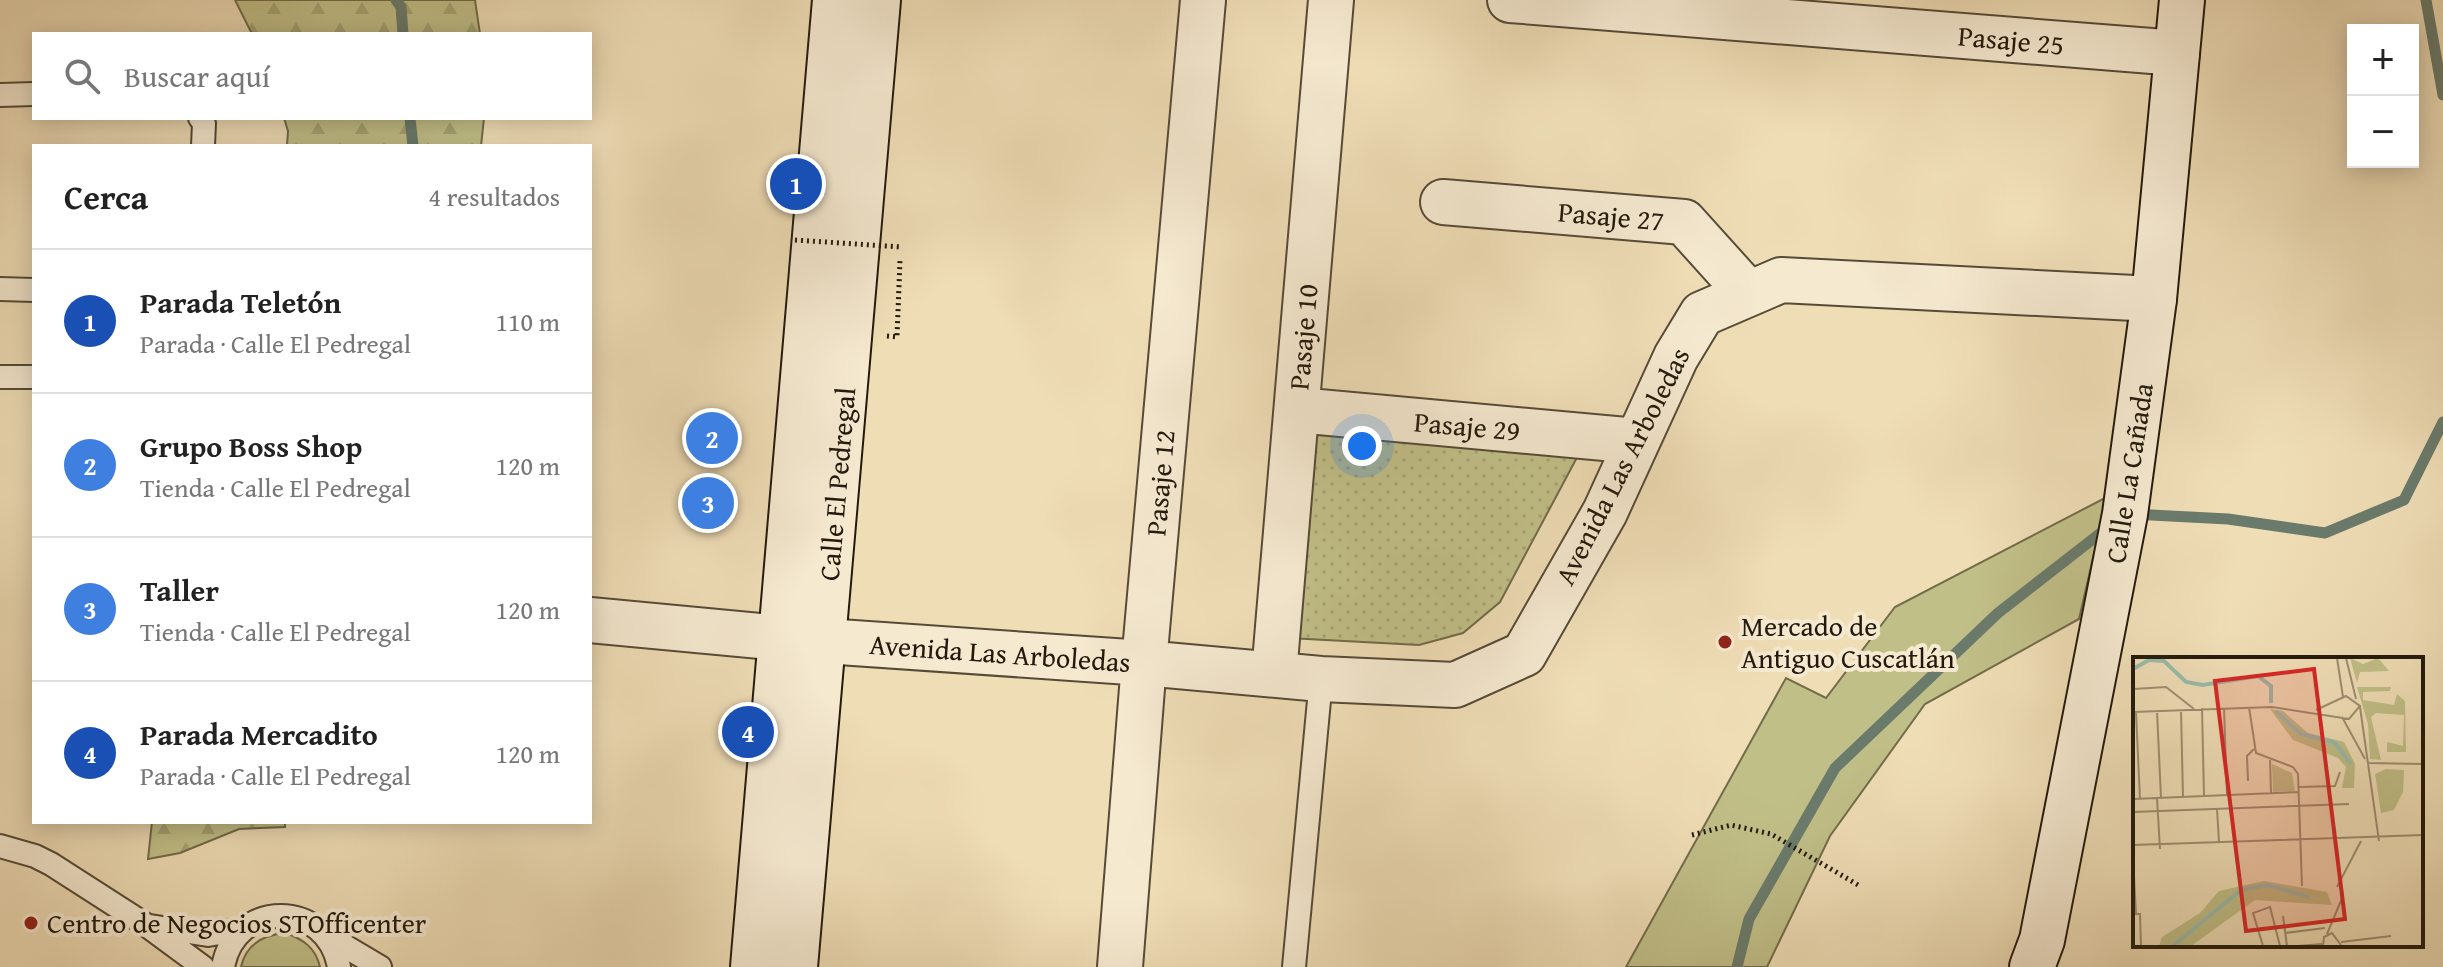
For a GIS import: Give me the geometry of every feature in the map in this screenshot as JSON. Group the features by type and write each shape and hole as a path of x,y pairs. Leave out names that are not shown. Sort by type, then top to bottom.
{"street":[{"name":"Calle El Pedregal","path":"795,967 802,639 835,0"},
{"name":"Calle El Pedregal","path":"753,967 802,639 878,0"},
{"name":"Pasaje 12","path":"1120,967 1203,0"},
{"name":"Pasaje 10","path":"1274,674 1331,0"},
{"name":"Pasaje 25","path":"1510,0 2177,53"},
{"name":"Calle La Cañada","path":"2039,958 2125,514 2154,299 2182,0"},
{"name":"Pasaje 27","path":"1443,202 1684,222 1748,293"},
{"name":"Avenida Las Arboledas","path":"592,620 1321,679 1455,685 1524,654 1605,512 1676,357 1702,314 1781,280 2154,299"},
{"name":"Pasaje 29","path":"1297,410 1637,441"}],"lane":[{"path":"0,95 32,94"},
{"path":"202,120 203,144"},
{"path":"0,289 32,290"},
{"path":"0,377 32,377"},
{"path":"1294,967 1321,679"},
{"path":"0,846 51,864 146,925 203,967"},
{"path":"146,925 208,935 244,929 272,916 290,916 312,924 380,967"},
{"path":"223,967 232,942 244,929"},
{"path":"322,932 336,952 339,967"}],"path":[{"path":"795,240 901,247 897,337"},
{"path":"1692,835 1731,825 1771,834 1860,886"}],"green space":[{"path":"235,0 475,0 480,32 251,32"},
{"path":"285,120 484,120 481,144 287,144"},
{"path":"1308,424 1582,448 1500,602 1463,633 1419,645 1289,638"},
{"path":"2107,497 2079,619 1925,704 1830,836 1767,967 1626,967 1786,678 1826,698 1895,607"},
{"path":"152,824 285,824 285,827 239,829 180,853 148,859"},
{"path":"285,933 308,945 320,967 241,967 247,952 257,942"}],"waterway":[{"path":"396,0 401,7 403,32"},
{"path":"2426,0 2443,95"},
{"path":"410,120 413,144"},
{"path":"2132,514 2228,519 2325,533 2404,500 2443,422"},
{"path":"1737,967 1749,919 1835,768 1998,613 2111,525"}],"place":[{"name":"Parada Teletón","path":"796,184"},
{"name":"Grupo Boss Shop","path":"712,438"},
{"name":"Taller","path":"708,503"},
{"name":"Mercado de Antiguo Cuscatlán","path":"1725,642"},
{"name":"Parada Mercadito","path":"748,732"},
{"name":"Centro de Negocios STOfficenter","path":"31,923"}]}
